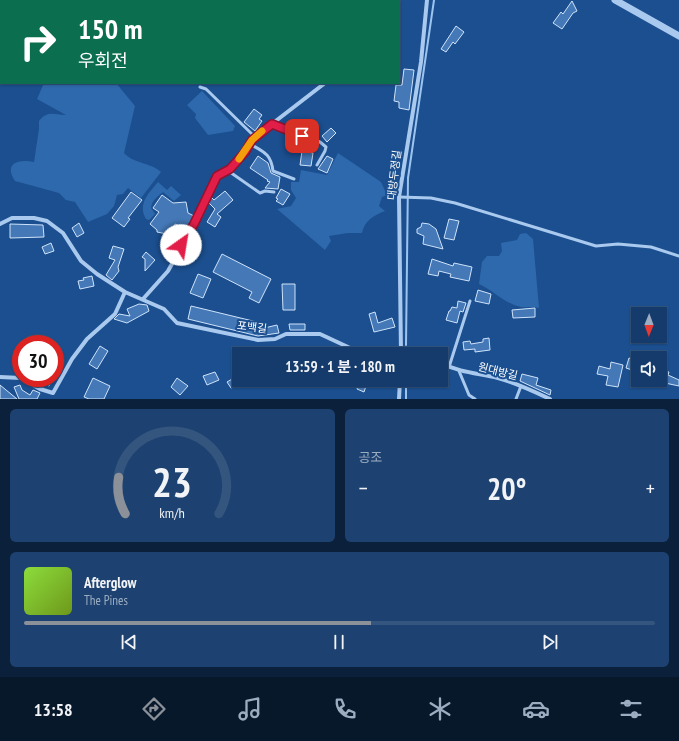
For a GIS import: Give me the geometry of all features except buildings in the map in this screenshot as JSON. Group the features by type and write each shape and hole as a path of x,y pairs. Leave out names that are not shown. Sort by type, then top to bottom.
{"street":[{"name":"대방두정길","path":"401,347 399,197 421,62 427,0"},
{"path":"615,0 679,36"},
{"path":"143,299 168,271 194,224 217,176 227,170 245,152 255,137 324,84"},
{"name":"포백길","path":"0,224 12,218 34,218 47,222 63,233 81,261 97,274 125,292 164,309 177,323 258,340 275,339 286,334 320,334 334,339 347,347"},
{"path":"64,373 72,359 87,339 115,314 125,292"},
{"name":"원대방길","path":"449,367 459,371 498,378 550,399"},
{"path":"0,377 12,378"},
{"path":"37,387 53,393 56,387"},
{"path":"399,399 400,387"}],"lane":[{"path":"200,87 206,89 255,137"},
{"path":"272,124 320,142 326,147 325,152 317,164"},
{"path":"250,144 269,155 272,161 273,171 294,179"},
{"path":"227,170 260,193 265,191 274,192"},
{"path":"399,197 431,198 455,203 596,246 618,244 651,247 679,256"},
{"path":"449,367 470,301"},
{"path":"459,371 469,395 475,399"},
{"path":"516,399 521,386"}],"shaded area":[{"path":"44,84 117,84 135,106 124,153 128,157 152,166 161,172 141,198 128,188 123,194 117,195 114,206 107,214 88,222 75,202 66,200 59,193 15,181 11,170 14,164 23,161 34,162 39,121 48,114 66,115 37,99"},
{"path":"202,91 235,126 233,131 208,135 195,118 196,114 187,105"},
{"path":"338,153 381,182 387,195 382,197 379,206 385,211 370,219 365,225 362,233 348,233 329,236 331,241 325,250 277,209 291,206 296,198 291,190 291,182 299,182 301,170 327,175"},
{"path":"158,182 167,190 171,186 181,195 174,201 163,192 152,203 151,208 155,214 149,220 146,219 144,214 143,204"},
{"path":"526,233 533,239 539,308 523,307 510,303 479,284 482,262 487,256 499,256 502,251 501,243 517,240 520,234"}],"waterway":[{"path":"406,345 408,178 434,0"},
{"path":"406,387 406,399"}],"slow traffic":[{"path":"239,159 252,140 262,131"}],"route":[{"path":"181,245 194,224 217,176 230,169 245,152 255,137 272,124 302,136"}]}
